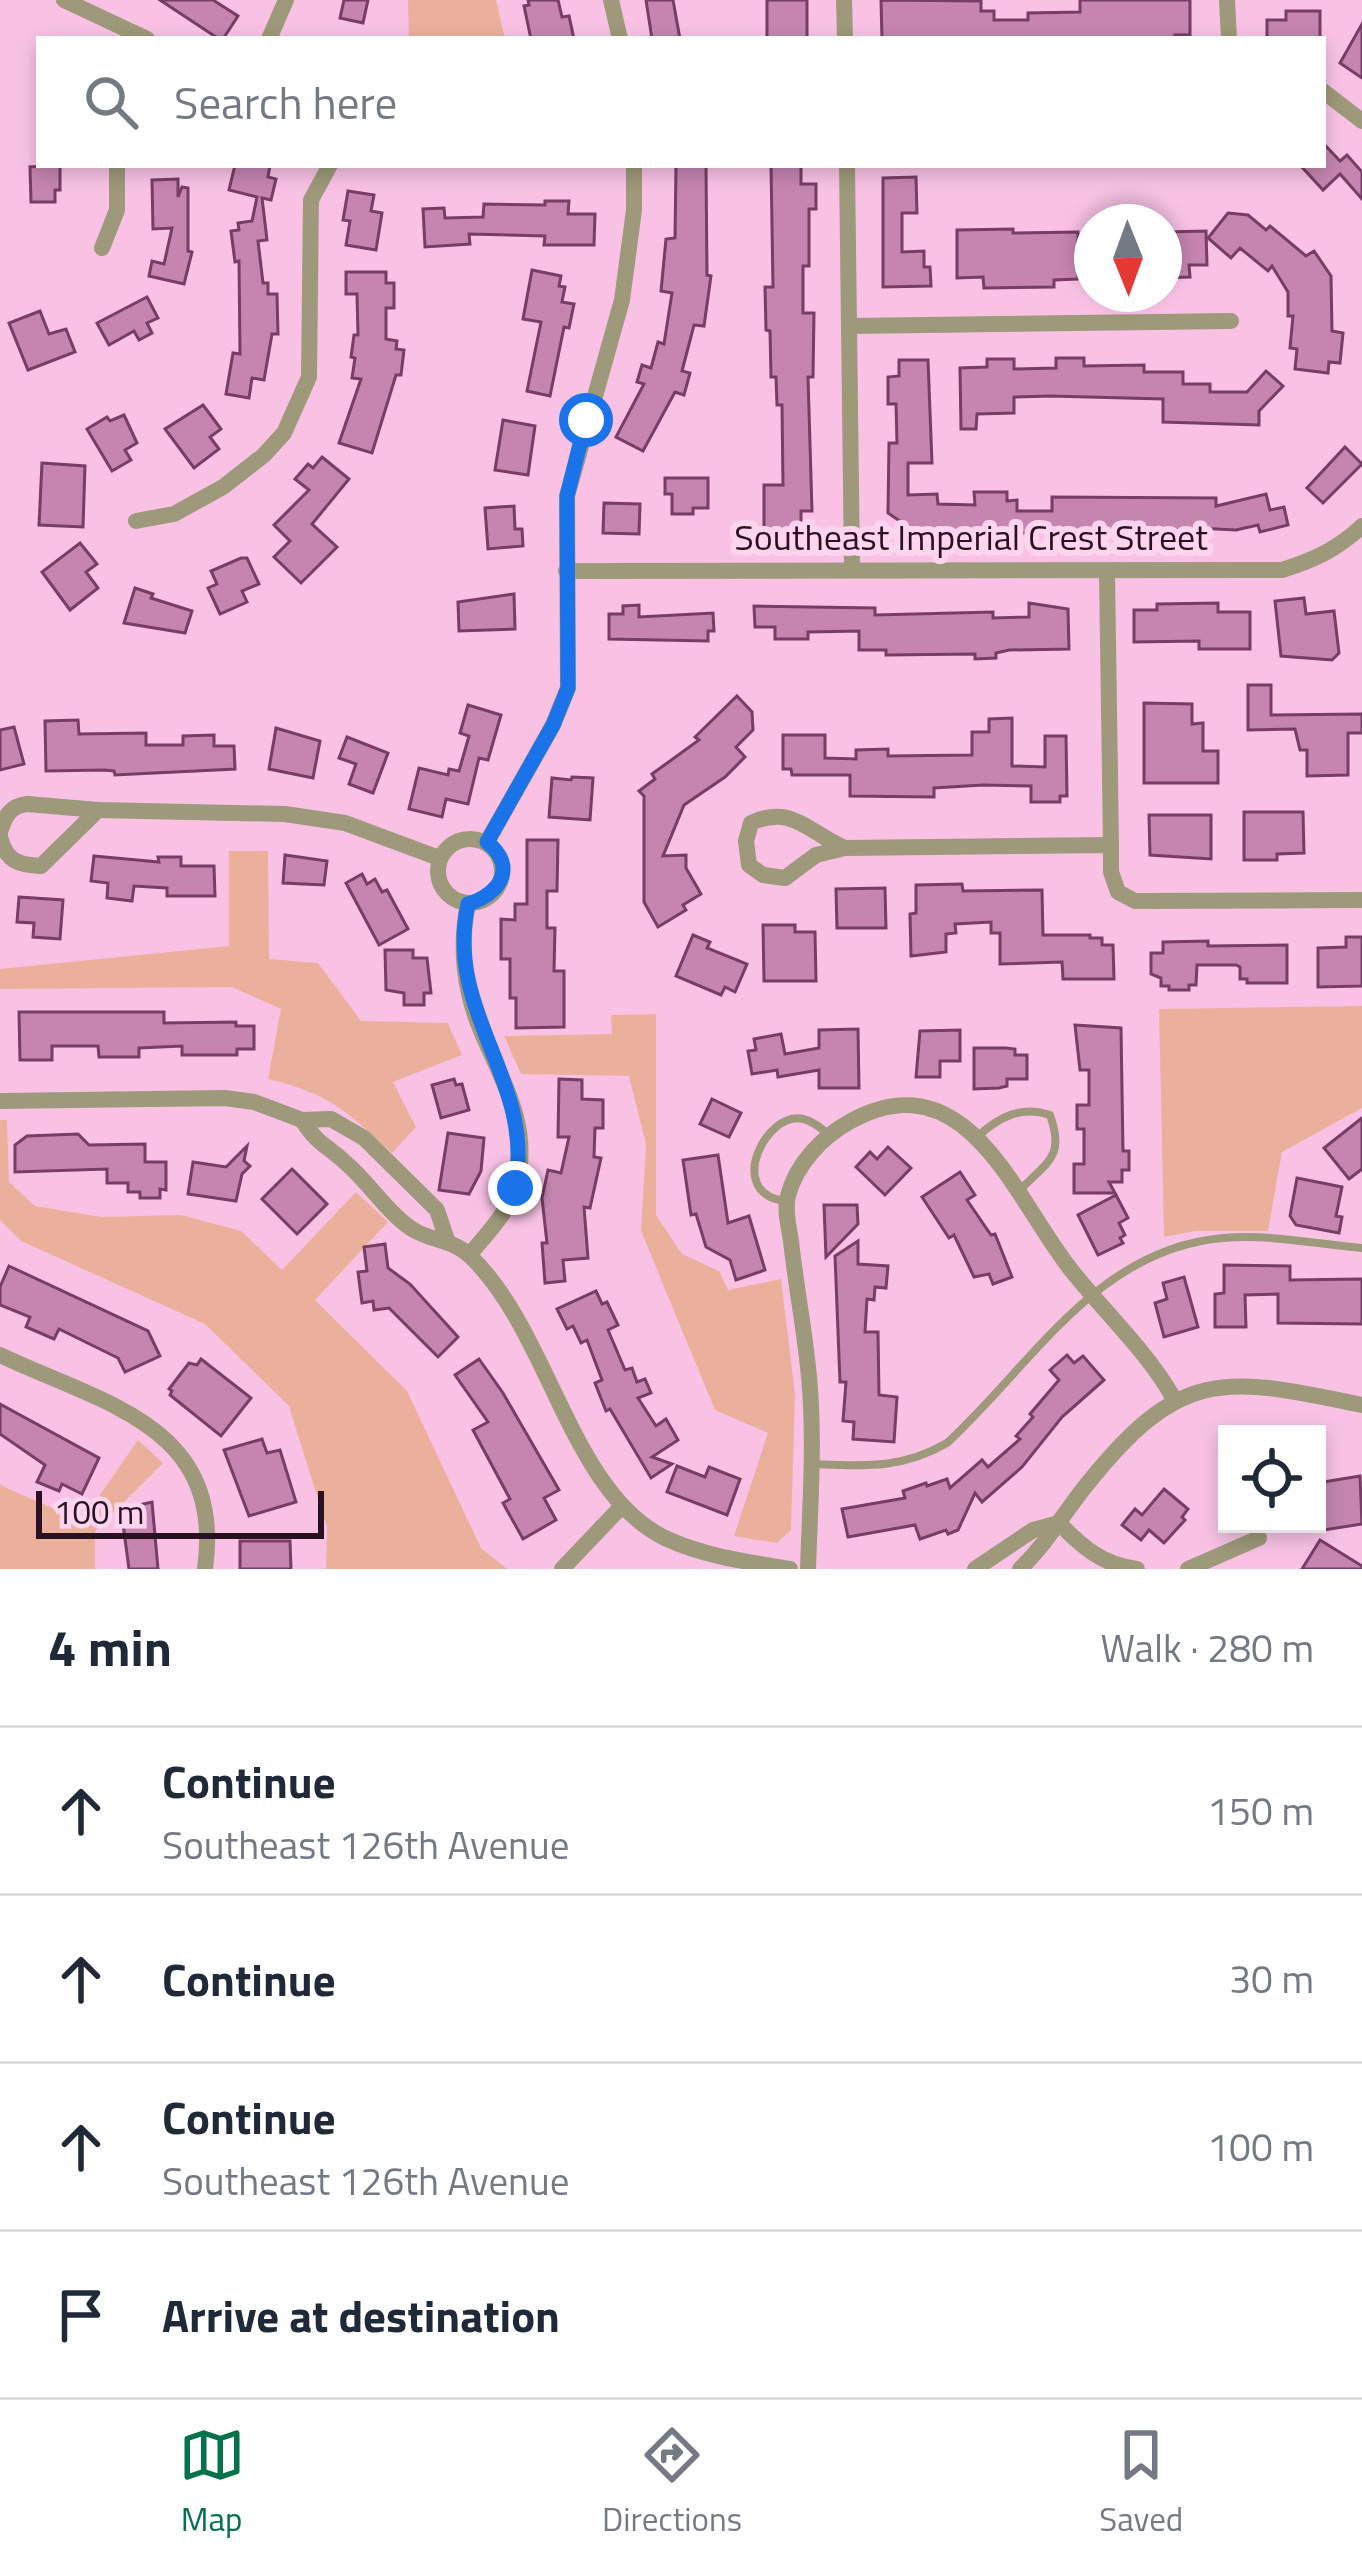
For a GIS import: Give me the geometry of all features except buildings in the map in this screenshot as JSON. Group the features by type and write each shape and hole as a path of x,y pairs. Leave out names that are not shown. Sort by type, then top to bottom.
{"street":[{"path":"64,0 139,36"},
{"path":"270,36 286,0"},
{"path":"611,0 619,36"},
{"path":"844,0 844,36"},
{"path":"1227,0 1229,36"},
{"path":"1326,94 1362,121"},
{"path":"102,248 118,210 117,168"},
{"path":"136,521 174,514 223,488 284,433 309,377 311,200 328,168"},
{"path":"487,842 553,725 568,688 567,496 622,299 634,210 634,168"},
{"path":"847,168 852,568"},
{"path":"850,326 1231,322"},
{"name":"Southeast Imperial Crest Street","path":"566,571 1282,570 1343,544 1362,526"},
{"path":"1107,572 1111,845 1118,892 1135,901 1362,900"},
{"path":"98,810 41,866 18,865 4,852 0,835 5,815 16,806 285,814 345,823 439,858"},
{"path":"845,848 788,817 771,814 751,823 746,841 748,865 763,875 785,878 816,855 845,848 1111,845"},
{"path":"466,839 487,842 495,848 503,868 500,884 488,898 468,904 443,890 436,874 446,848 466,839"},
{"path":"468,904 461,935 463,961 480,1030 513,1101 521,1158 515,1188 502,1215 469,1255"},
{"path":"0,1101 225,1098 254,1102 302,1120 331,1119 364,1138 436,1210 447,1240"},
{"path":"808,1569 809,1379 787,1201 801,1168 829,1136 868,1112 914,1107 967,1127 1019,1191 1069,1268 1161,1376 1174,1399"},
{"path":"302,1120 317,1143 344,1160 414,1230 447,1240 469,1255 515,1310 588,1456 621,1507 664,1538 732,1560 790,1569"},
{"path":"0,1355 116,1404 164,1436 184,1461 203,1498 208,1543 205,1569"},
{"path":"1020,1569 1048,1542 1110,1457 1174,1399 1207,1389 1258,1384 1362,1405"},
{"path":"562,1569 621,1507"},
{"path":"975,1569 1033,1530 1059,1523"},
{"path":"1059,1523 1087,1552 1137,1569"},
{"path":"1188,1569 1259,1538"}],"lane":[{"path":"977,1137 992,1123 1016,1112 1034,1109 1050,1115 1059,1140 1056,1152 1019,1191"},
{"path":"787,1201 762,1191 753,1177 753,1163 761,1148 789,1118 806,1119 829,1136"},
{"path":"811,1464 920,1459 946,1443 1090,1293 1148,1258 1192,1243 1262,1238 1362,1248"}],"shaded area":[{"path":"408,0 496,0 504,36 409,36"},
{"path":"229,851 268,851 269,959 318,963 361,1021 448,1023 462,1055 393,1082 416,1127 392,1153 336,1106 268,1079 281,1009 232,987 0,989 0,969 229,946"},
{"path":"1362,1006 1362,1108 1282,1152 1268,1231 1195,1231 1164,1237 1159,1009"},
{"path":"656,1014 656,1215 682,1254 719,1271 728,1290 781,1279 795,1394 791,1530 777,1543 734,1536 768,1433 715,1410 641,1231 646,1144 629,1076 521,1074 504,1036 612,1034 611,1015"},
{"path":"0,1120 7,1120 9,1182 35,1206 101,1217 181,1215 241,1231 282,1270 356,1192 388,1222 315,1300 407,1391 481,1548 507,1569 326,1569 327,1528 289,1406 205,1324 21,1241 0,1220"},
{"path":"138,1440 163,1463 95,1531 95,1569 0,1569 0,1485 82,1521"}],"route":[{"path":"515,1188 521,1158 513,1101 480,1030 461,935 468,904 488,898 500,884 503,868 495,848 487,842 553,725 568,688 567,496 586,420"}]}
